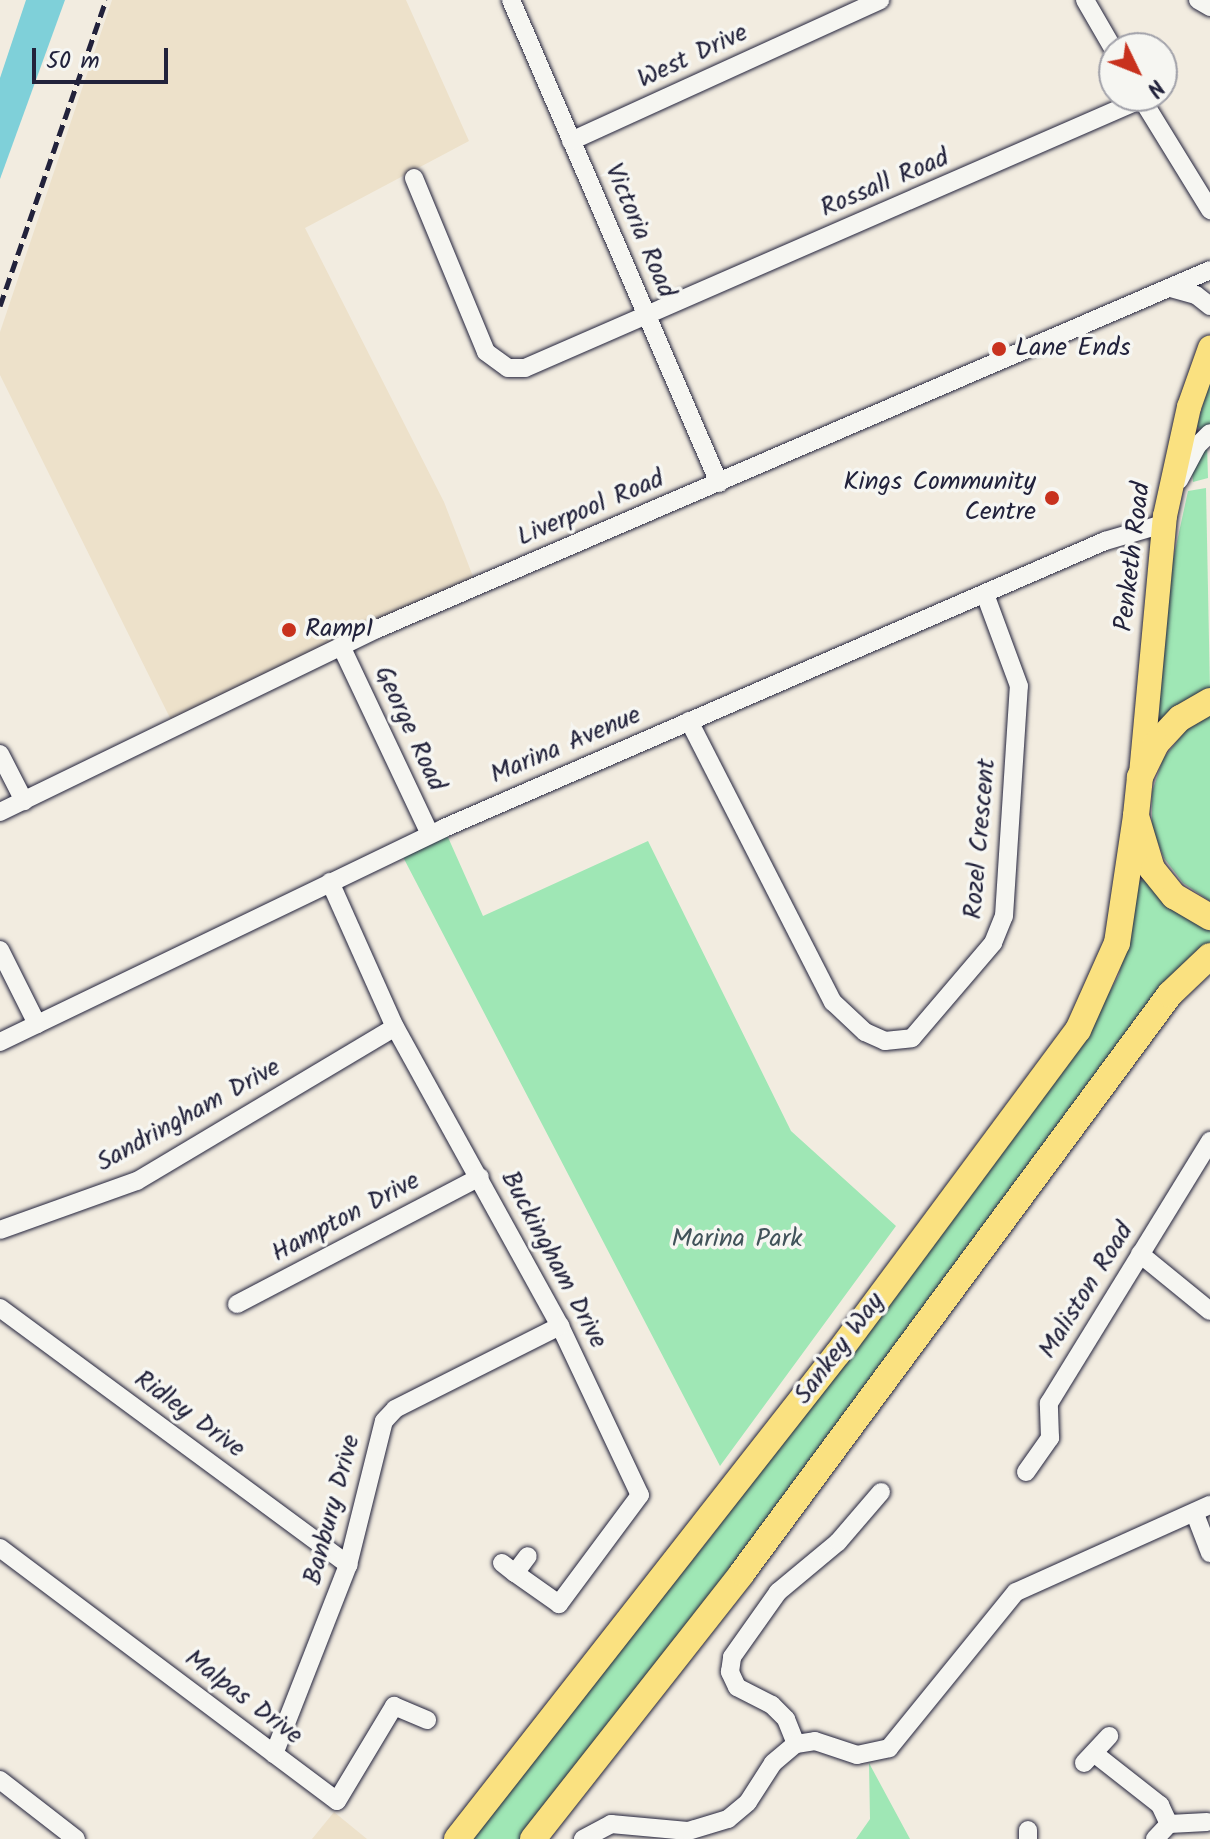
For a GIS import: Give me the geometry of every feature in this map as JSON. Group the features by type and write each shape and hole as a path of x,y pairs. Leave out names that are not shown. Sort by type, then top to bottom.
{"highway":[{"path":"1140,777 1164,736 1180,718 1210,701"},
{"name":"Sankey Way","path":"457,1839 838,1353 1078,1030 1117,943 1140,777"},
{"path":"1136,816 1152,869 1174,896 1210,917"},
{"name":"Sankey Way","path":"533,1839 742,1573 1170,994 1210,956"}],"main road":[{"name":"Penketh Road","path":"1140,777 1164,520 1189,407 1210,348"}],"street":[{"name":"Victoria Road","path":"511,0 719,483"},
{"name":"West Drive","path":"571,141 880,0"},
{"path":"1085,0 1104,32"},
{"path":"1198,0 1210,7"},
{"name":"Rossall Road","path":"414,178 486,352 499,364 525,368 1109,112"},
{"path":"1150,112 1210,210"},
{"name":"Liverpool Road","path":"0,812 341,646 1210,270"},
{"path":"1171,288 1196,295 1210,306"},
{"path":"1164,520 1185,467 1210,433"},
{"name":"Marina Avenue","path":"0,1042 430,834 1105,541 1164,520"},
{"name":"Rozel Crescent","path":"689,721 833,1002 865,1032 885,1041 912,1038 993,943 1004,916 1019,686 985,594"},
{"name":"George Road","path":"341,646 430,834"},
{"path":"0,754 24,801"},
{"name":"Buckingham Drive","path":"330,882 395,1027 560,1326 640,1495 559,1604 508,1568 528,1556"},
{"path":"0,950 37,1024"},
{"name":"Sandringham Drive","path":"0,1230 137,1181 395,1027"},
{"name":"Maliston Road","path":"1026,1472 1050,1438 1049,1403 1210,1141"},
{"name":"Hampton Drive","path":"237,1304 480,1177"},
{"path":"1140,1254 1210,1311"},
{"name":"Ridley Drive","path":"0,1308 348,1565"},
{"name":"Banbury Drive","path":"274,1754 348,1565 384,1421 395,1409 560,1326"},
{"path":"796,1744 786,1719 772,1705 737,1687 730,1672 732,1657 778,1592 838,1542 881,1492"},
{"path":"583,1839 611,1824 690,1835 728,1819 748,1802 773,1763 796,1744 815,1741 857,1755 889,1748 1016,1592 1202,1509 1210,1553"},
{"name":"Malpas Drive","path":"0,1548 337,1801 394,1706 427,1720"},
{"path":"1109,1736 1090,1759 1160,1805 1169,1824"},
{"path":"0,1780 76,1839"},
{"path":"1155,1839 1169,1824 1209,1819"}],"shaded area":[{"path":"112,0 406,0 469,141 305,228 444,502 474,579 172,722 0,375 0,332"},
{"path":"334,1812 367,1839 312,1839"}],"green space":[{"path":"1210,380 1210,425 1201,430 1197,426"},
{"path":"1207,444 1208,478 1193,482 1192,471"},
{"path":"1206,488 1210,690 1158,723 1171,569 1188,491"},
{"path":"1210,715 1210,901 1183,883 1164,858 1152,828 1152,792 1163,759 1185,731"},
{"name":"Marina Park","path":"447,835 483,916 648,841 791,1131 896,1226 720,1466 403,857"},
{"path":"1145,880 1176,912 1210,930 1210,946 522,1839 469,1839 711,1537 1080,1045 1119,975 1138,881"},
{"path":"869,1763 910,1839 856,1839 870,1819"}],"water":[{"path":"26,0 65,0 0,179 0,78"}],"railway":[{"path":"0,306 106,0"}],"place":[{"name":"Lane Ends","path":"999,349"},
{"name":"Kings Community Centre","path":"1052,498"},
{"name":"Ramp1","path":"289,630"}]}
